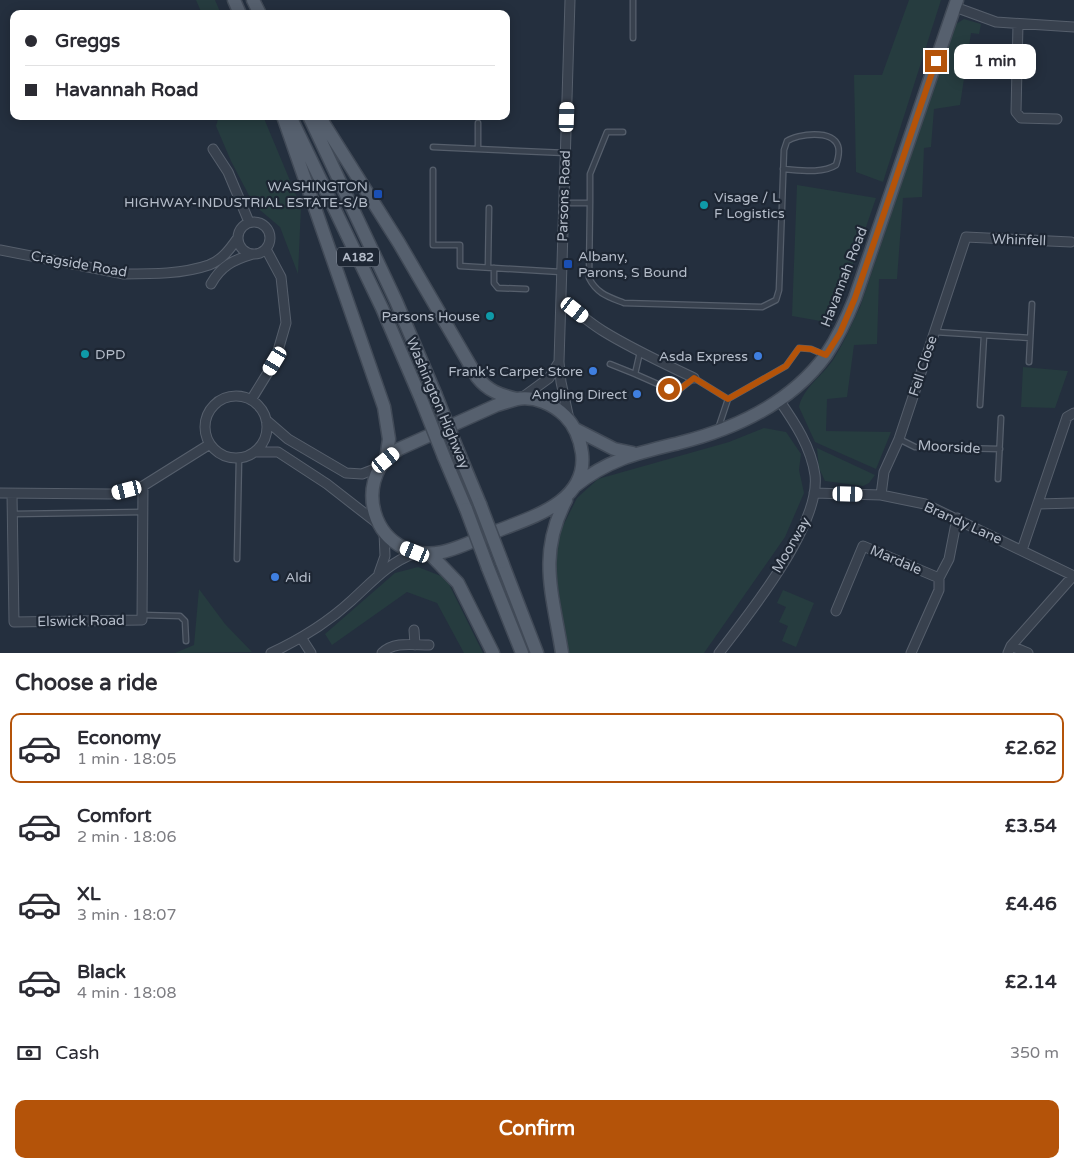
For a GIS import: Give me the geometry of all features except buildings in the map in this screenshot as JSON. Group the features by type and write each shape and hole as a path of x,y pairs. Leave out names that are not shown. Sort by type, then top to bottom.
{"main road":[{"name":"Havannah Road","path":"430,554 451,550 547,510 593,472 613,461 635,453 717,433 745,422 779,400 799,384 826,355 840,333 855,298 956,3"},
{"path":"284,120 384,407 389,439 383,463 373,485 372,505 381,528 393,541 415,552 430,554 458,583 493,653"},
{"name":"Washington Highway","path":"292,120 374,290 466,510 522,653"},
{"name":"Washington Highway","path":"312,120 396,301 435,393 537,653"},
{"name":"Havannah Road","path":"322,120 400,243 477,377 485,386 499,395 547,403 560,411 573,425 614,449 635,453"},
{"path":"383,463 399,449 497,405 519,399"},
{"path":"562,653 548,553 557,516 572,491 580,472 583,458 581,443 573,425"}],"street":[{"name":"Parsons Road","path":"570,0 560,362 561,382 573,425"},
{"path":"956,3 996,22 1074,27"},
{"path":"1018,24 1016,112 1021,118 1057,119"},
{"path":"213,148 228,172 249,222"},
{"path":"210,265 211,284 221,269 232,261 253,254 266,249 270,239 267,227 259,222 249,222 240,228 237,239 242,250 253,254"},
{"name":"Whinfell","path":"966,237 1071,242"},
{"name":"Fell Close","path":"881,495 884,472 899,439 966,237"},
{"name":"Cragside Road","path":"0,250 124,274 178,271 210,265 226,253 237,239"},
{"path":"251,400 275,361 286,323 281,278 266,249"},
{"path":"561,304 575,310 601,330 640,352 694,378"},
{"path":"519,399 549,378 560,362"},
{"path":"379,574 385,556 381,528 327,484 278,452 256,452 239,458 230,458 220,454 210,444 206,434 205,421 214,405 231,397 251,400 258,406 266,419 288,439 346,473 362,474 383,463"},
{"name":"Moorway","path":"719,653 744,620 794,544 806,520 814,493 815,475 808,449 779,400"},
{"path":"1022,550 1067,417 1074,413"},
{"path":"256,452 265,438 266,419"},
{"path":"0,494 111,494 143,486 210,444"},
{"name":"Elswick Road","path":"12,494 14,622 142,620 143,486"},
{"name":"Brandy Lane","path":"814,493 881,495 925,504 1073,576"},
{"path":"1038,504 1074,503"},
{"name":"Mardale","path":"911,653 939,590 939,578 949,559 957,518"},
{"name":"Mardale","path":"836,611 863,546 939,578"},
{"path":"271,653 302,639 352,601 379,574 398,560 415,552"},
{"path":"1009,650 1073,576"},
{"path":"414,630 415,645"},
{"path":"302,639 311,653"},
{"path":"382,653 388,647 429,645"},
{"path":"1009,650 1028,653"}],"lane":[{"path":"633,0 633,38"},
{"path":"478,123 478,149"},
{"path":"623,132 608,132 590,174 589,278 593,286 604,295 624,303 762,307 776,300 779,290 782,246 783,169 784,150 787,141 795,136 826,136 835,141 839,147 836,165 832,168 824,170 783,169"},
{"path":"433,147 566,153"},
{"path":"433,170 432,244 460,245 460,266 561,272"},
{"path":"564,203 590,203"},
{"path":"488,267 489,208"},
{"path":"494,268 494,283 498,288 526,289"},
{"path":"1029,362 1032,304"},
{"path":"934,332 1030,338"},
{"path":"980,405 984,336"},
{"path":"717,433 728,399 786,366 799,348 811,349 826,355"},
{"path":"635,374 640,352"},
{"path":"610,364 669,389 680,389 694,378 728,399"},
{"name":"Moorside","path":"998,479 1001,418"},
{"name":"Moorside","path":"899,439 915,447 1000,449"},
{"path":"237,559 239,458"},
{"path":"13,514 142,512"},
{"path":"142,615 180,616 185,621 186,641"}],"green space":[{"path":"196,0 215,0 219,10 200,10"},
{"path":"909,0 941,0 883,182 856,172 854,75 882,75"},
{"path":"964,19 981,24 979,34 971,33 960,105 934,109 931,147 924,148 922,197 903,198 897,279 879,279 877,344 854,345 847,397 827,399 826,431 891,432 876,469 815,442 799,407 804,394 837,354 860,307 951,37 956,24"},
{"path":"218,120 265,120 301,207 298,274 280,227 254,205 231,161 216,126"},
{"path":"797,185 876,198 847,282 826,322 792,316"},
{"path":"1023,367 1068,371 1055,408 1021,407"},
{"path":"764,428 786,432 801,454 799,470 804,493 785,537 704,653 568,653 555,567 556,540 577,498 598,479 729,442"},
{"path":"817,448 875,475 869,483 863,486 825,481 819,468"},
{"path":"418,567 446,578 483,653 464,653 437,603 407,592 332,645 325,634 395,573"},
{"path":"199,589 225,624 252,652 175,653 194,645"},
{"path":"783,590 814,603 796,647 782,641 788,626 779,622 786,607 777,603"}],"place":[{"name":"WASHINGTON HIGHWAY-INDUSTRIAL ESTATE-S/B","path":"378,194"},
{"name":"Visage / L F Logistics","path":"704,205"},
{"name":"Albany, Parons, S Bound","path":"568,264"},
{"name":"Parsons House","path":"490,316"},
{"name":"DPD","path":"85,354"},
{"name":"Asda Express","path":"758,356"},
{"name":"Frank's Carpet Store","path":"593,371"},
{"name":"Angling Direct","path":"637,394"},
{"name":"Aldi","path":"275,577"}],"route":[{"path":"669,389 680,389 694,378 728,399 786,366 799,348 811,349 826,355 840,333 855,298 936,61"}]}
